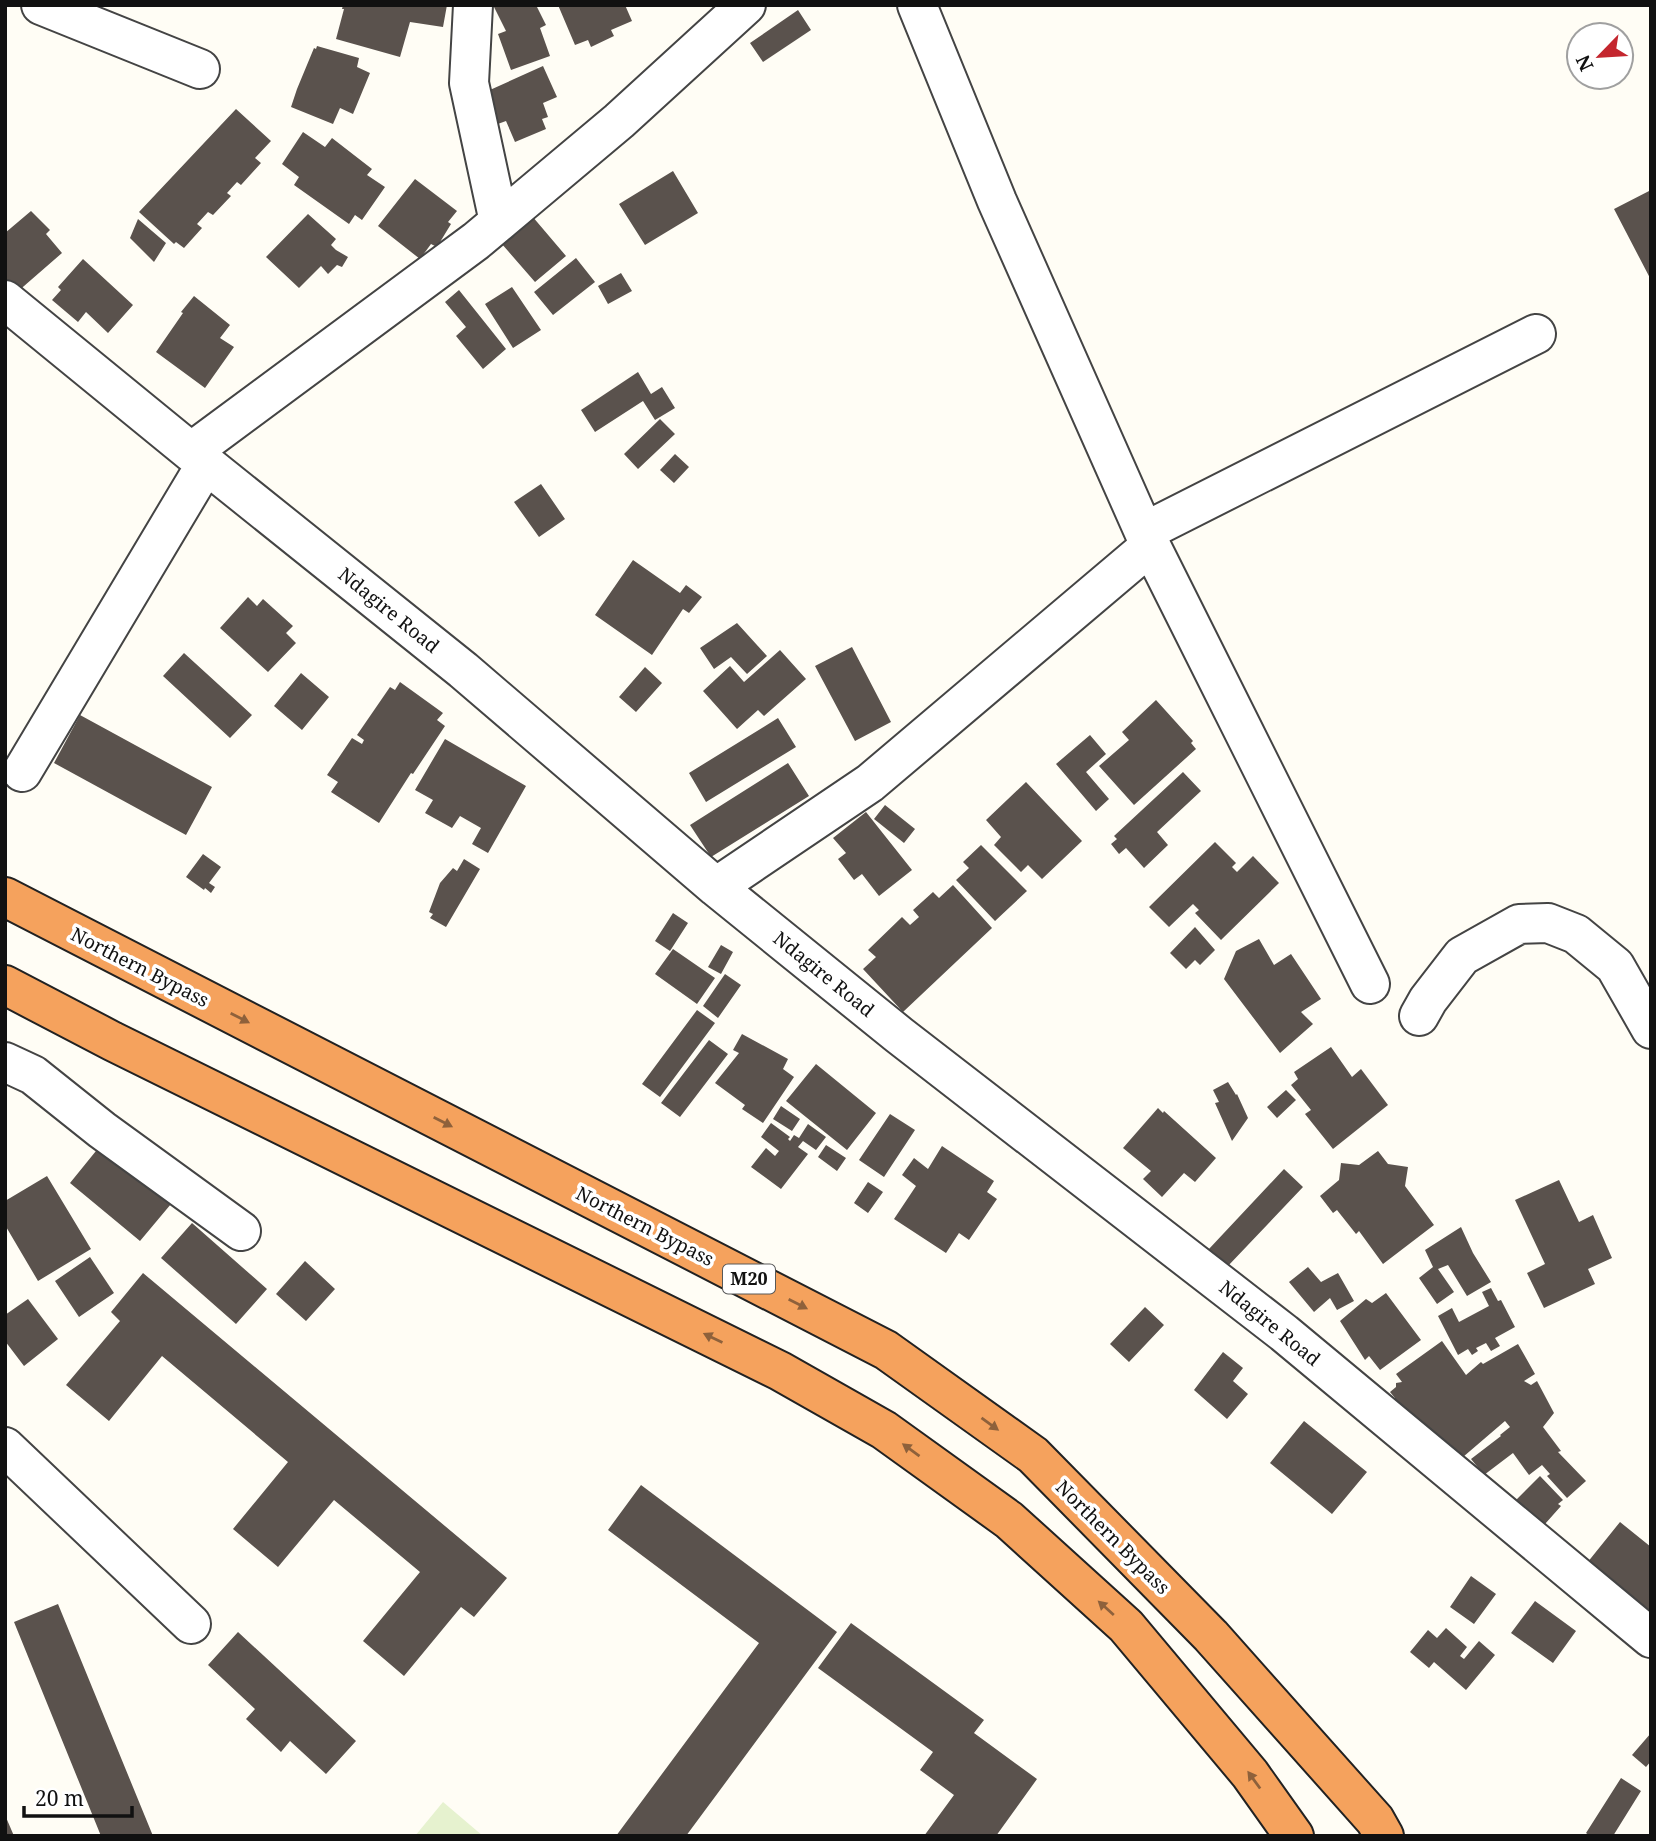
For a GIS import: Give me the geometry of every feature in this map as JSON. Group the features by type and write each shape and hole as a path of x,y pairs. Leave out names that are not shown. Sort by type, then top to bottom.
{"highway":[{"name":"Northern Bypass","path":"5,897 886,1350 1033,1455 1211,1636 1375,1821 1384,1836"},
{"path":"5,985 112,1041 780,1371 884,1430 1009,1520 1126,1626 1250,1774 1294,1836"}],"street":[{"path":"41,5 200,69"},
{"path":"473,5 469,83 499,222"},
{"path":"22,772 198,458 476,242 619,121 746,5"},
{"path":"917,5 997,201 1147,539 1370,984"},
{"name":"Ndagire Road","path":"5,300 463,670 716,887 899,1035 1284,1332 1651,1638"},
{"path":"716,887 870,783 1147,539 1536,334"},
{"path":"1419,1016 1462,956 1518,924 1548,923 1576,934 1615,966 1651,1029"},
{"path":"5,1062 33,1075 102,1130 242,1231"},
{"path":"5,1447 191,1624"}],"green space":[{"path":"443,1802 483,1836 415,1836"}],"building":[{"path":"343,5 447,5 443,27 410,22 400,57 336,39"},
{"path":"536,5 546,25 540,28 550,56 511,70 498,34 506,31 494,7"},
{"path":"558,5 625,5 632,21 611,30 614,36 591,47 588,40 575,45"},
{"path":"798,10 811,30 763,62 750,43"},
{"path":"317,46 359,58 357,67 370,73 353,114 340,108 333,124 291,107"},
{"path":"543,66 557,97 543,103 548,117 542,119 546,129 515,142 506,121 495,125 481,94"},
{"path":"236,109 271,141 255,158 261,163 241,185 237,182 227,193 231,196 213,215 208,212 197,224 202,228 184,248 176,242 174,244 139,212"},
{"path":"303,132 325,147 332,138 372,169 367,175 385,187 362,220 355,215 349,224 294,185 299,177 282,164"},
{"path":"673,171 698,213 645,245 619,204"},
{"path":"415,179 457,211 448,222 451,224 437,247 431,244 420,259 378,226"},
{"path":"1651,190 1651,280 1614,209"},
{"path":"31,211 50,230 46,234 62,253 16,293 5,281 5,233"},
{"path":"308,214 336,239 331,245 348,257 342,267 337,265 328,274 321,266 299,288 266,257"},
{"path":"532,216 566,256 535,282 501,243"},
{"path":"138,219 166,243 154,262 130,238"},
{"path":"576,258 595,282 553,315 534,292"},
{"path":"83,259 133,305 108,333 86,312 78,322 52,300 61,290 58,287"},
{"path":"621,273 632,291 608,304 598,286"},
{"path":"512,287 541,330 513,348 485,304"},
{"path":"459,290 506,349 483,369 456,336 466,327 445,302"},
{"path":"194,296 230,325 220,338 234,347 205,388 156,352"},
{"path":"638,372 651,394 662,387 675,408 655,420 643,401 595,432 581,410"},
{"path":"660,419 675,434 638,469 624,454"},
{"path":"675,454 689,467 674,483 660,470"},
{"path":"541,484 565,519 539,537 514,502"},
{"path":"633,560 680,593 686,585 702,597 689,613 683,609 652,655 595,615"},
{"path":"248,597 257,606 263,599 293,626 286,633 296,643 268,672 220,628"},
{"path":"737,623 767,656 747,674 731,657 714,669 700,648"},
{"path":"852,647 891,722 855,741 815,666"},
{"path":"780,650 806,679 764,716 758,710 737,729 703,691 730,666 744,682"},
{"path":"184,653 252,715 230,738 163,676"},
{"path":"645,667 662,683 636,712 619,697"},
{"path":"301,673 329,697 302,730 274,706"},
{"path":"400,682 443,713 437,720 445,726 379,823 331,792 338,782 327,775 352,738 362,744 364,740 357,735 390,687 395,690"},
{"path":"1156,700 1193,741 1191,743 1196,749 1134,805 1099,766 1129,740 1122,732"},
{"path":"80,715 212,787 186,835 54,763"},
{"path":"778,718 796,747 706,802 689,773"},
{"path":"1090,735 1106,754 1086,772 1109,799 1096,811 1056,764"},
{"path":"445,739 526,786 488,853 472,844 481,828 460,816 452,828 425,813 433,800 415,790"},
{"path":"788,763 809,796 711,857 690,825"},
{"path":"1183,772 1201,791 1157,832 1168,845 1144,868 1126,848 1119,854 1111,844 1117,839 1114,836"},
{"path":"1026,782 1082,841 1042,879 1028,865 1021,872 994,845 1001,837 986,820"},
{"path":"885,805 915,829 904,843 874,819"},
{"path":"866,812 912,870 879,896 862,874 854,880 838,859 846,853 833,838"},
{"path":"1215,842 1236,863 1232,867 1237,872 1253,856 1279,883 1221,940 1195,913 1199,910 1193,904 1169,927 1149,907"},
{"path":"981,845 1027,891 995,921 956,880 969,868 963,862"},
{"path":"203,854 221,867 209,883 215,887 211,893 186,877"},
{"path":"464,859 480,869 446,927 430,918 433,914 429,912 440,883 453,868 457,871"},
{"path":"953,885 992,928 903,1012 863,969 876,957 868,950 902,917 910,925 919,917 913,910 933,892 939,898"},
{"path":"673,913 688,923 670,951 655,941"},
{"path":"1195,927 1215,950 1200,965 1195,960 1186,969 1170,953"},
{"path":"1259,939 1274,965 1291,954 1321,999 1301,1012 1313,1024 1280,1053 1224,979 1236,951"},
{"path":"721,945 733,952 721,974 708,967"},
{"path":"673,949 715,978 697,1004 655,974"},
{"path":"725,974 741,985 718,1018 703,1006"},
{"path":"697,1010 715,1023 660,1097 642,1084"},
{"path":"742,1034 788,1059 783,1069 794,1077 763,1123 742,1109 745,1105 715,1083 739,1053 733,1050"},
{"path":"709,1040 728,1054 680,1117 661,1103"},
{"path":"1331,1047 1352,1077 1361,1069 1388,1105 1333,1149 1305,1114 1311,1110 1291,1085 1298,1079 1294,1072"},
{"path":"816,1064 876,1113 847,1150 786,1101"},
{"path":"1228,1082 1248,1118 1232,1141 1215,1103 1219,1102 1213,1090"},
{"path":"1286,1090 1296,1100 1277,1118 1267,1107"},
{"path":"781,1106 800,1119 792,1131 773,1119"},
{"path":"1158,1108 1216,1158 1195,1182 1184,1173 1162,1197 1143,1179 1151,1171 1123,1148"},
{"path":"890,1114 915,1130 884,1177 859,1160"},
{"path":"771,1123 790,1137 790,1141 794,1135 799,1138 808,1124 826,1137 816,1150 803,1141 798,1147 808,1154 781,1189 751,1167 766,1148 775,1156 779,1151 761,1137"},
{"path":"826,1145 846,1158 837,1171 818,1157"},
{"path":"100,1146 171,1204 140,1241 70,1183"},
{"path":"942,1146 994,1181 987,1192 997,1199 969,1240 959,1233 946,1253 894,1219 916,1186 902,1175 914,1158 928,1169"},
{"path":"1378,1151 1388,1164 1408,1167 1405,1186 1434,1225 1383,1264 1359,1231 1356,1234 1337,1210 1333,1213 1320,1196 1339,1180 1341,1163 1359,1165"},
{"path":"1284,1169 1303,1187 1227,1267 1208,1250"},
{"path":"47,1176 91,1249 38,1281 5,1225 5,1201"},
{"path":"1559,1180 1579,1222 1593,1215 1612,1258 1588,1269 1595,1284 1544,1308 1527,1273 1545,1264 1515,1200"},
{"path":"868,1182 883,1192 868,1213 854,1203"},
{"path":"192,1223 267,1289 236,1324 161,1258"},
{"path":"1461,1227 1491,1282 1467,1296 1448,1265 1438,1269 1454,1292 1437,1304 1419,1278 1433,1267 1425,1250"},
{"path":"90,1257 114,1293 79,1317 55,1281"},
{"path":"305,1261 335,1289 306,1321 276,1294"},
{"path":"1308,1267 1321,1282 1338,1273 1354,1301 1337,1310 1330,1298 1314,1312 1289,1282"},
{"path":"143,1273 507,1578 474,1617 461,1607 404,1676 363,1641 420,1572 334,1500 278,1567 233,1529 288,1462 162,1356 109,1421 66,1385 120,1321 111,1312"},
{"path":"1491,1288 1498,1301 1501,1300 1515,1327 1495,1338 1500,1346 1491,1351 1486,1343 1476,1348 1478,1351 1472,1355 1468,1349 1458,1355 1438,1316 1452,1308 1459,1322 1489,1306 1482,1292"},
{"path":"1386,1293 1421,1340 1380,1370 1369,1356 1365,1360 1340,1321 1366,1299 1372,1303"},
{"path":"28,1299 58,1339 24,1366 5,1341 5,1315"},
{"path":"1145,1307 1164,1325 1129,1362 1110,1344"},
{"path":"1442,1341 1466,1375 1481,1362 1483,1364 1518,1344 1535,1374 1524,1381 1531,1385 1537,1381 1554,1413 1543,1427 1561,1451 1558,1452 1586,1481 1567,1498 1547,1476 1550,1474 1542,1465 1529,1475 1513,1453 1484,1475 1471,1459 1510,1427 1505,1421 1456,1463 1417,1417 1403,1429 1394,1403 1395,1398 1390,1392 1396,1387 1396,1383 1402,1382 1396,1374"},
{"path":"1223,1352 1243,1368 1233,1381 1248,1394 1227,1419 1194,1390"},
{"path":"1304,1421 1367,1472 1332,1514 1270,1463"},
{"path":"1540,1476 1563,1500 1558,1504 1561,1506 1537,1533 1515,1501"},
{"path":"641,1485 837,1632 686,1836 616,1836 759,1643 608,1530"},
{"path":"1620,1522 1651,1547 1651,1615 1587,1563"},
{"path":"1471,1576 1496,1594 1474,1624 1450,1607"},
{"path":"1535,1601 1576,1631 1553,1663 1511,1633"},
{"path":"58,1604 153,1836 101,1836 14,1622"},
{"path":"851,1623 984,1720 974,1733 1037,1779 996,1836 924,1836 954,1795 920,1770 933,1752 818,1668"},
{"path":"1446,1628 1467,1647 1460,1656 1464,1659 1479,1641 1495,1655 1466,1690 1434,1662 1429,1668 1410,1652 1428,1630 1437,1638"},
{"path":"238,1632 356,1741 326,1774 290,1741 281,1752 246,1719 255,1709 208,1665"},
{"path":"1651,1733 1651,1761 1646,1767 1632,1755"},
{"path":"1621,1778 1641,1791 1613,1836 1590,1836 1586,1833"},
{"path":"5,1815 14,1836 5,1836"}]}
